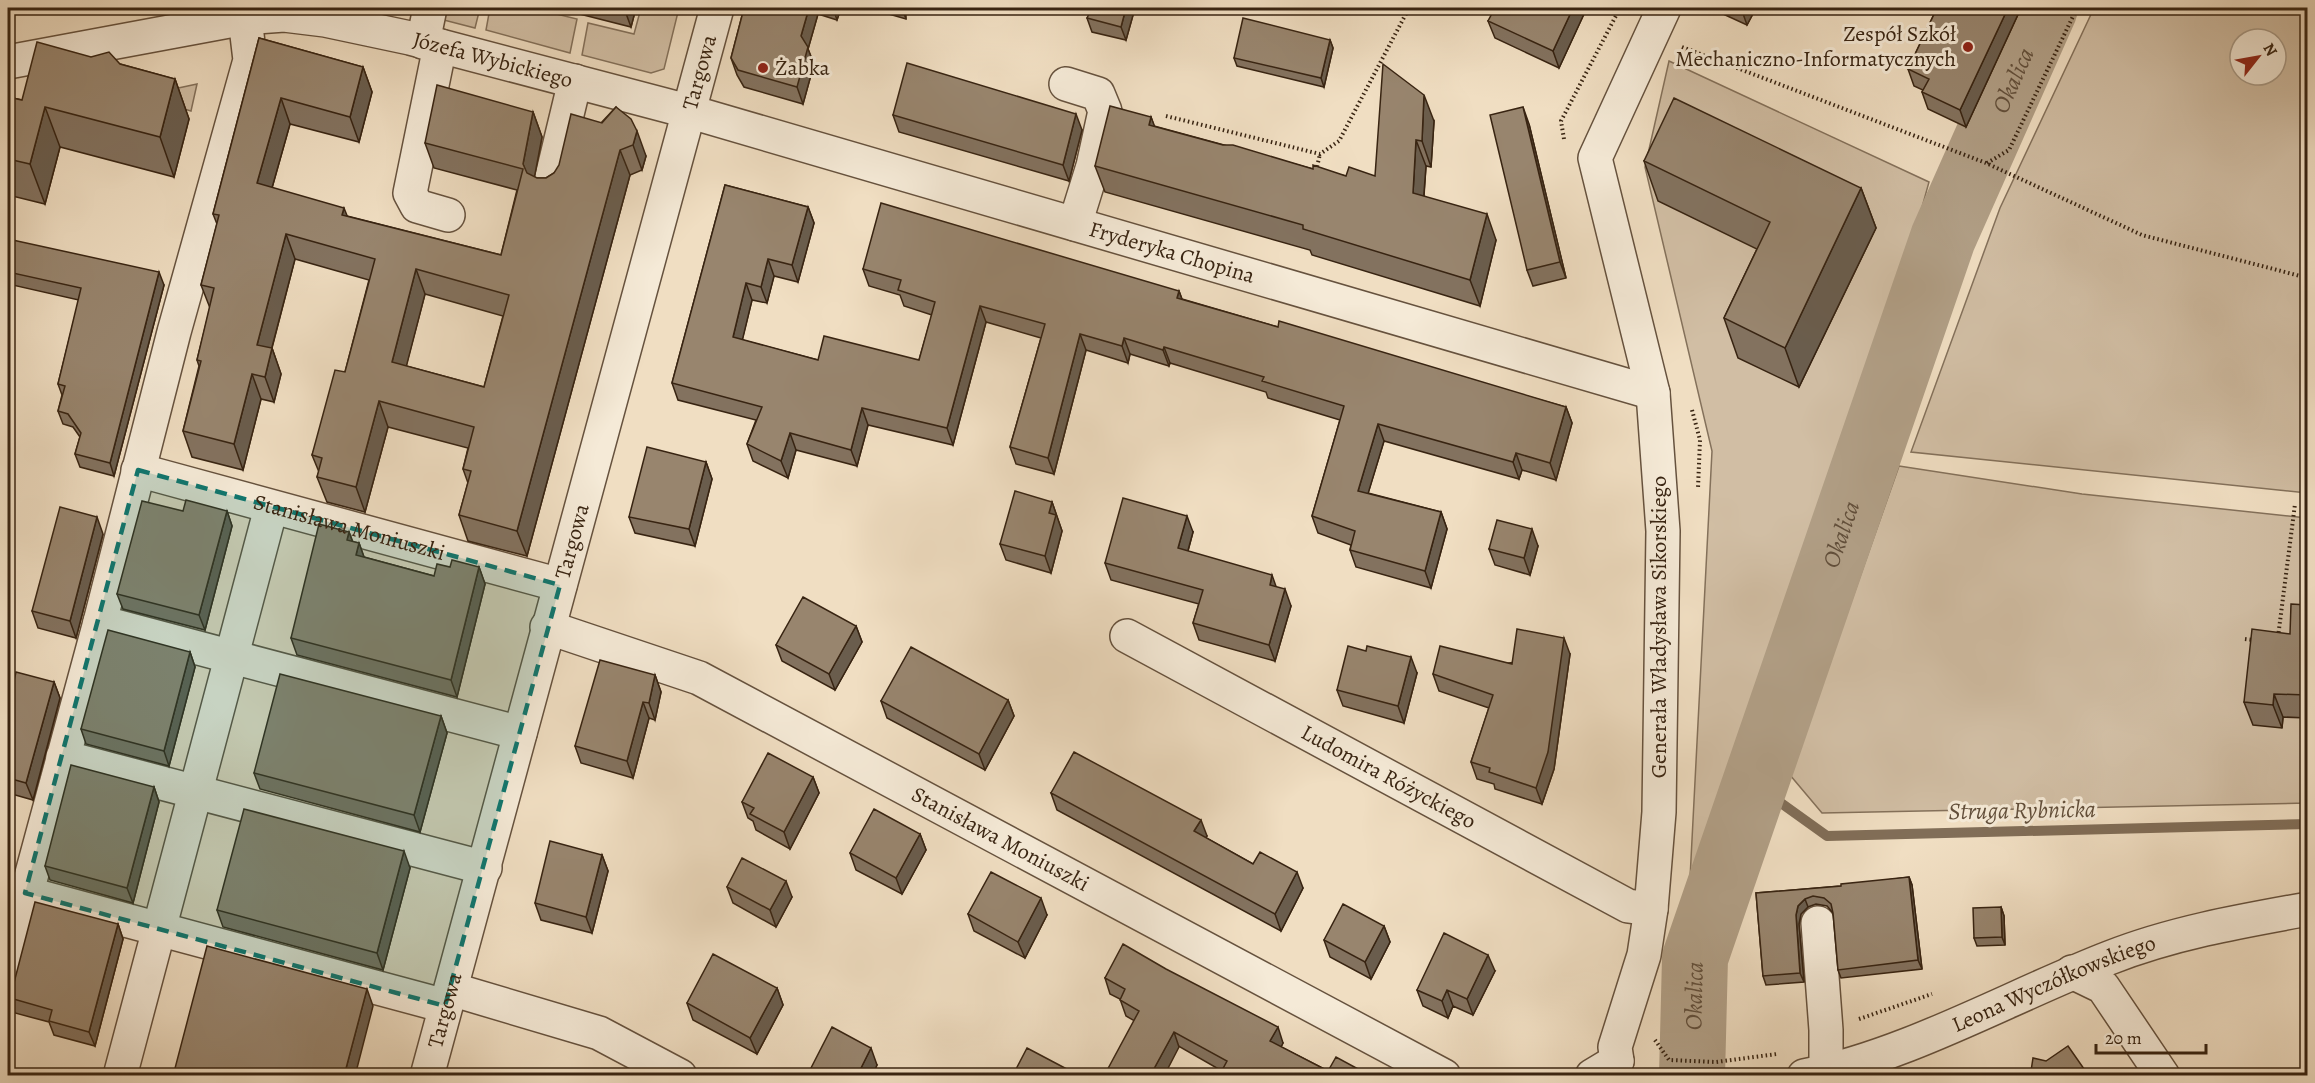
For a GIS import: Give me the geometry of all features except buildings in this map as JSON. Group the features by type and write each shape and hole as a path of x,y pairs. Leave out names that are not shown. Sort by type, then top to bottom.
{"street":[{"path":"429,8 431,44 410,193 417,206 448,215"},
{"name":"Targowa","path":"427,1076 485,868 548,627 691,112 717,8"},
{"name":"Józefa Wybickiego","path":"8,62 245,18 284,15 325,20 431,44 691,112"},
{"path":"8,962 100,622 138,470 250,60 245,18"},
{"name":"Generała Władysława Sikorskiego","path":"1613,1071 1615,1047 1644,955 1652,909 1659,812 1663,531 1653,393 1595,158 1657,21"},
{"path":"550,185 574,81"},
{"path":"1066,84 1098,94 1105,111 1093,166 1075,224"},
{"name":"Fryderyka Chopina","path":"691,112 1653,393"},
{"name":"Stanisława Moniuszki","path":"138,470 560,585"},
{"path":"120,1076 271,508"},
{"path":"100,622 520,733"},
{"name":"Stanisława Moniuszki","path":"548,627 699,678 1444,1076"},
{"name":"Ludomira Różyckiego","path":"1127,636 1628,906 1652,909"},
{"path":"63,757 485,868"},
{"path":"25,893 158,929 600,1033 680,1076"},
{"name":"Leona Wyczółkowskiego","path":"1803,1067 1901,1046 2072,972 2156,942 2199,930 2307,909"},
{"path":"1803,1067 1826,1030 1818,922"},
{"path":"2072,972 2103,987 2163,1076"}],"path":[{"path":"1315,177 1320,154 1339,141 1409,8"},
{"path":"1565,144 1561,121 1620,8"},
{"path":"1986,164 2009,150 2077,8"},
{"path":"1657,21 1986,164 2142,235 2307,278"},
{"path":"1166,116 1320,154"},
{"path":"2278,641 2295,504"},
{"path":"2245,639 2256,640"},
{"path":"1826,1030 1936,992"},
{"path":"1669,1060 1803,1067"},
{"path":"713,1070 723,1076"}],"highlighted area":[{"path":"138,470 560,585 445,1006 25,893"}],"shaded area":[{"path":"438,8 480,8 475,28 436,18"},
{"path":"490,8 532,8 577,19 570,53 486,30"},
{"path":"641,8 679,8 664,69 651,73 582,55 588,23 634,34"},
{"path":"2094,8 2307,8 2307,493 1911,452 2000,208"},
{"path":"1669,61 1929,182 1883,349 1694,908 1689,898 1712,451 1645,167"},
{"path":"197,84 191,111 141,96"},
{"path":"1899,466 2082,494 2307,518 2307,803 1822,813 1790,775"}],"waterway":[{"name":"Okalica","path":"1692,1076 1695,958 1943,238 2045,8"},
{"name":"Struga Rybnicka","path":"1753,783 1827,836 2308,824"}],"place":[{"name":"Zespół Szkół Mechaniczno-Informatycznych","path":"1968,47"},
{"name":"Żabka","path":"763,68"}]}
